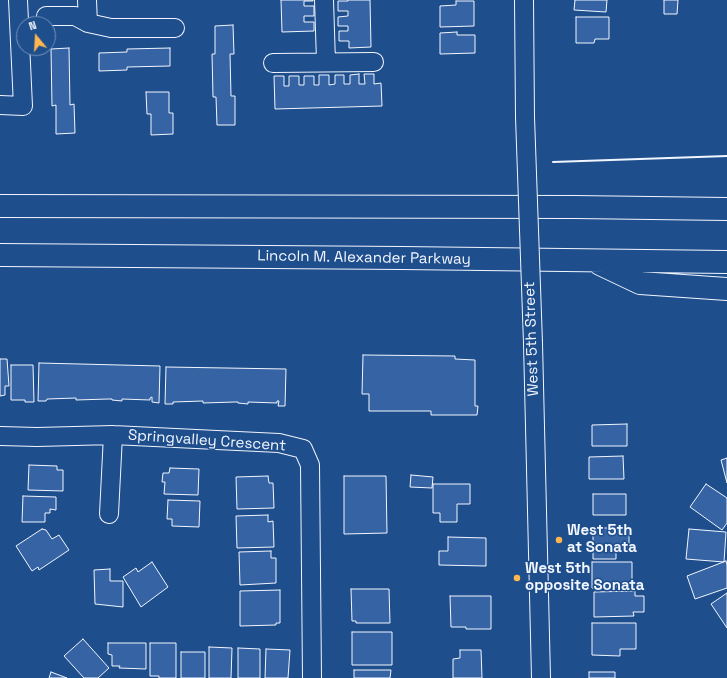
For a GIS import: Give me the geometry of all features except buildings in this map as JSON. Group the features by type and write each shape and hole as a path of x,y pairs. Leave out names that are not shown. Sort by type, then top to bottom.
{"highway":[{"path":"575,207 624,196 727,194"},
{"path":"0,206 575,207 727,209"},
{"name":"Lincoln M. Alexander Parkway","path":"0,256 402,258 727,262"},
{"path":"594,261 640,283 727,289"}],"street":[{"path":"0,105 23,106 18,0"},
{"path":"87,0 88,23"},
{"path":"324,0 326,62"},
{"name":"West 5th Street","path":"524,0 541,678"},
{"path":"56,16 75,16 88,23 111,28 176,28"},
{"path":"273,63 374,62"},
{"path":"109,514 113,435"},
{"name":"Springvalley Crescent","path":"0,436 37,437 113,435 279,443 303,449 310,465 312,678"}],"wall":[{"path":"553,162 727,156"}],"place":[{"name":"West 5th at Sonata","path":"559,540"},
{"name":"West 5th opposite Sonata","path":"517,578"}]}
